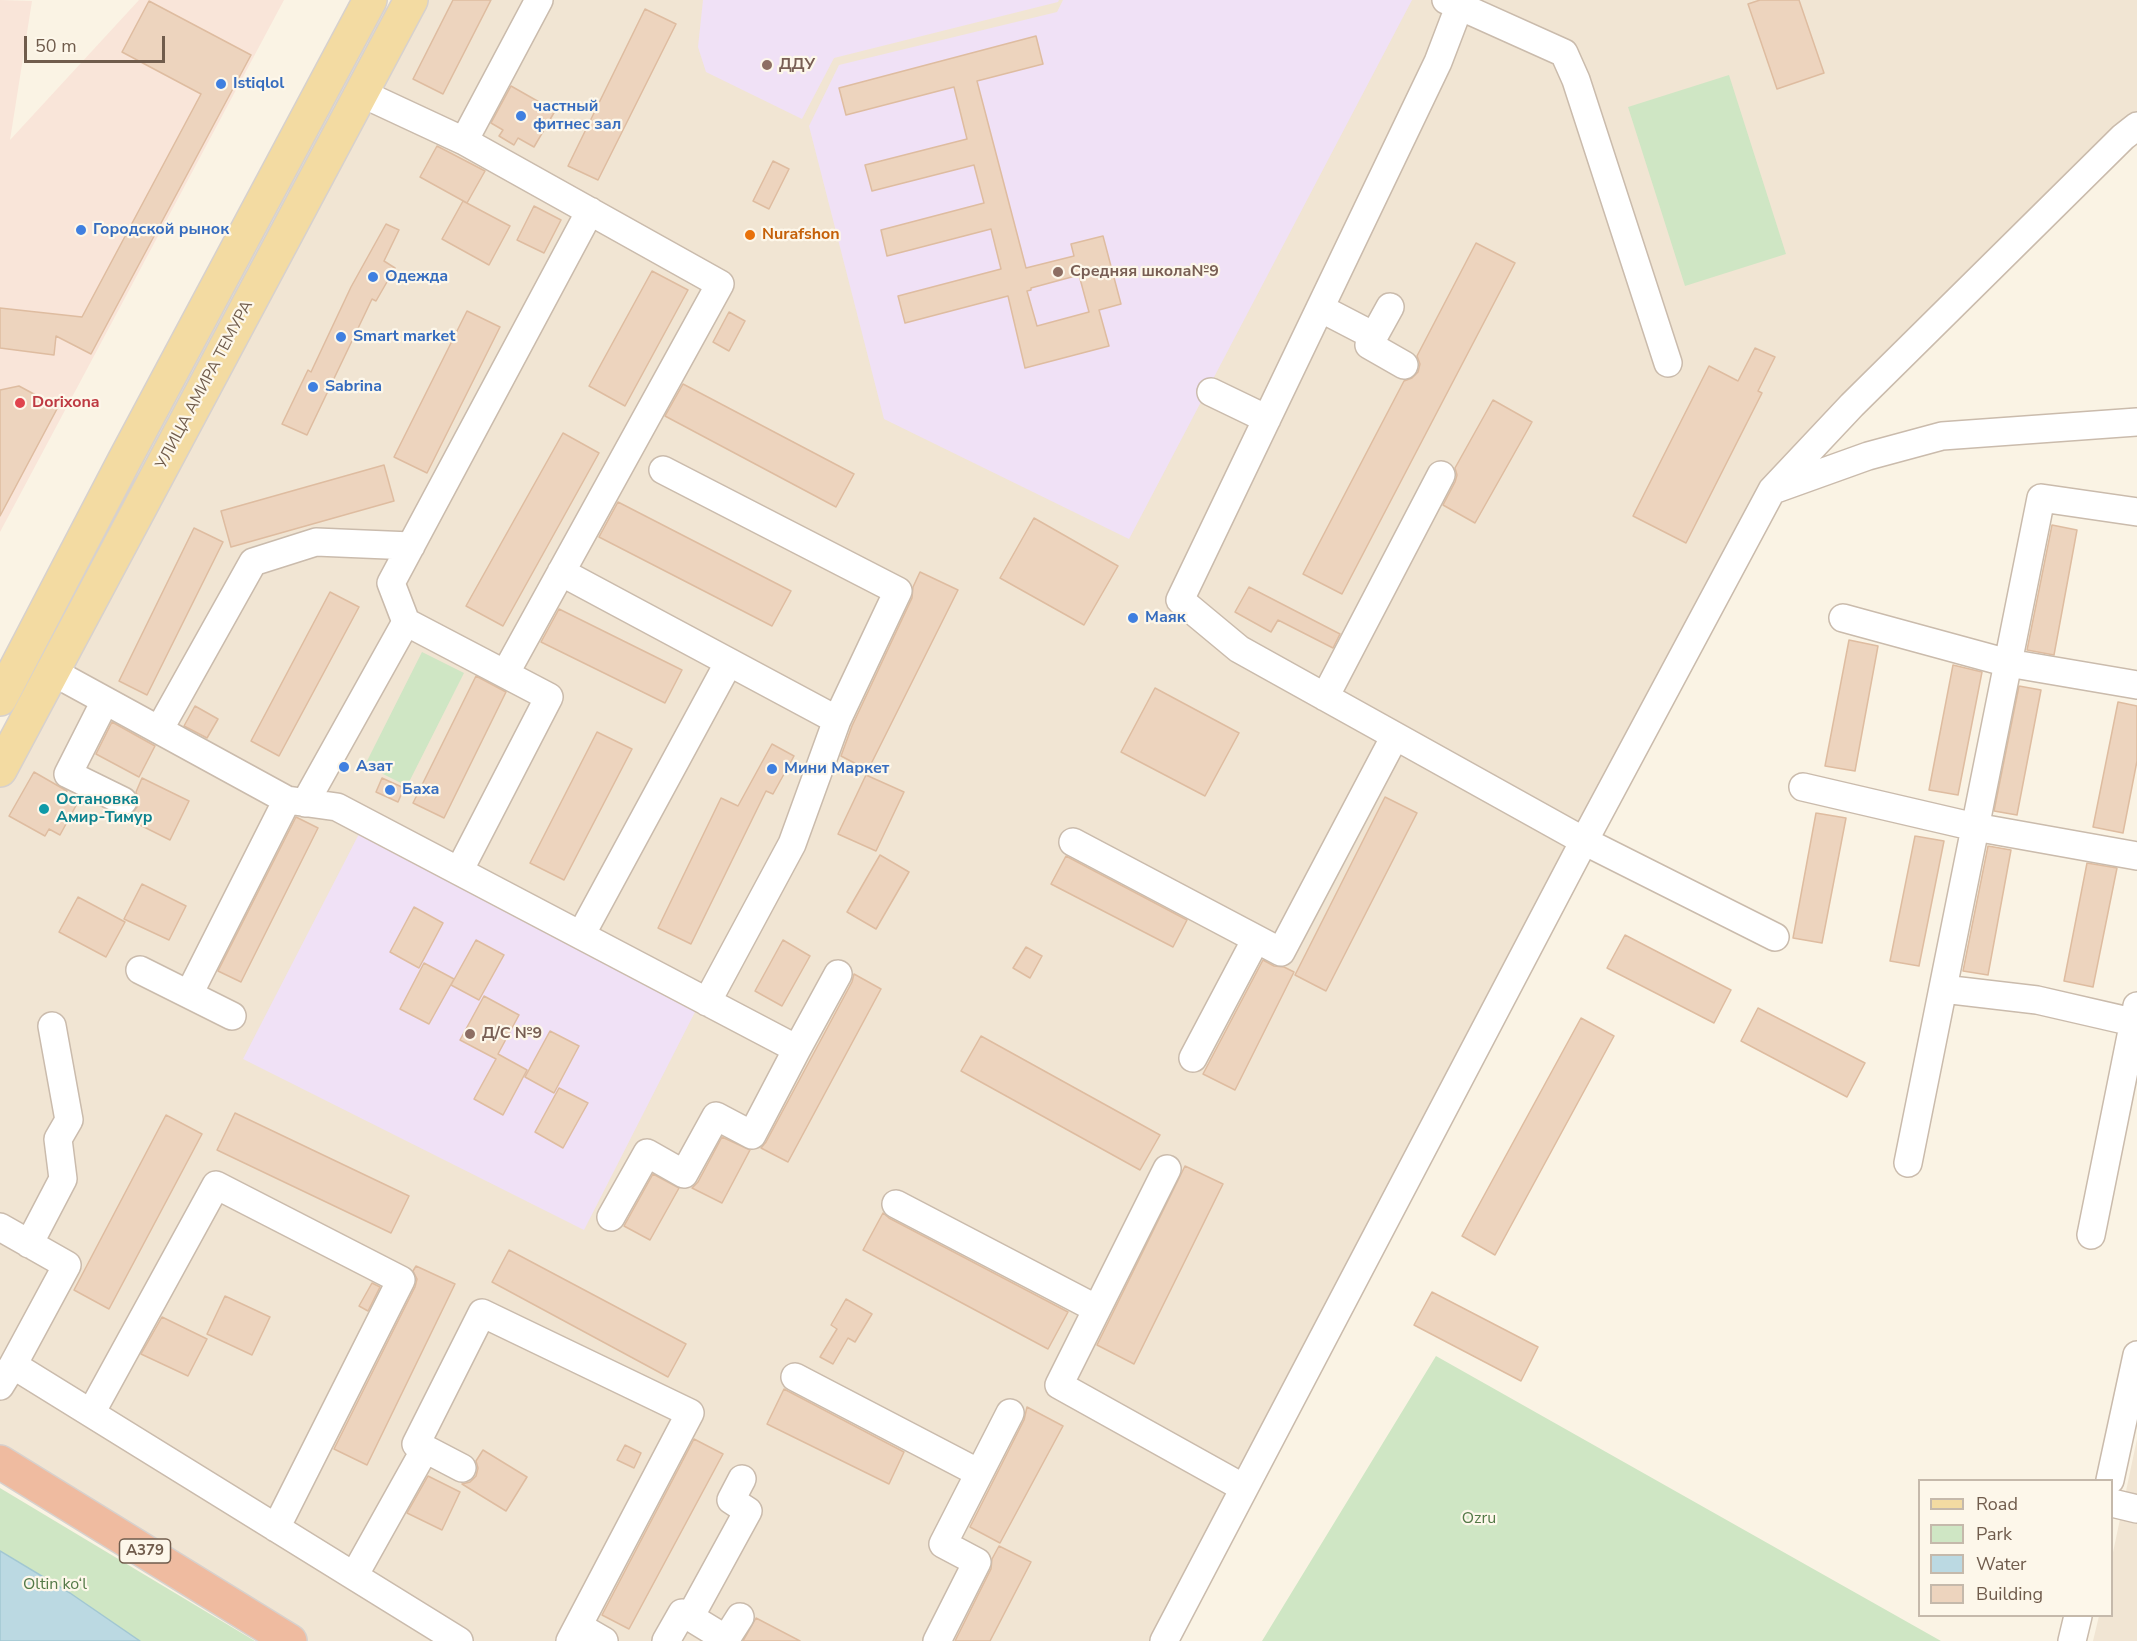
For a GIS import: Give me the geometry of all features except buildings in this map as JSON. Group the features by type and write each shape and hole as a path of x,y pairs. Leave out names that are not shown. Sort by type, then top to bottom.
{"highway":[{"name":"A379","path":"0,1462 290,1641"}],"main road":[{"path":"0,699 370,0"},
{"name":"УЛИЦА АМИРА ТЕМУРА","path":"0,770 411,0"},
{"path":"131,448 163,464"}],"street":[{"path":"464,141 539,0"},
{"path":"1668,363 1576,80 1564,53 1452,3 1438,62 1180,600 1239,649 1584,841 1775,937"},
{"path":"361,93 464,141 720,284 505,674"},
{"path":"1164,1641 1584,841 1772,490 1861,397 2123,136 2137,126"},
{"path":"459,871 549,697 406,622 391,583 590,211"},
{"path":"1390,307 1369,345 1404,364"},
{"path":"1320,308 1374,336"},
{"path":"1211,392 1267,419"},
{"path":"1772,490 1868,456 1942,436 2137,422"},
{"path":"663,470 898,591 837,720 792,844 707,1002"},
{"path":"1325,697 1440,475"},
{"path":"1908,1163 2041,498 2137,512"},
{"path":"159,730 253,562 316,542 411,546"},
{"path":"561,572 837,720"},
{"path":"1843,618 2008,663 2137,685"},
{"path":"189,994 296,801 406,622"},
{"path":"581,935 729,662"},
{"path":"52,672 296,801 337,807 797,1048"},
{"path":"105,701 68,774 123,801"},
{"path":"1073,842 1281,952 1395,736"},
{"path":"1803,787 1975,827 2137,856"},
{"path":"1193,1058 1256,939"},
{"path":"140,970 232,1016"},
{"path":"611,1217 647,1153 684,1174 716,1116 752,1135 838,974"},
{"path":"1943,989 2037,1000 2136,1017 2091,1235"},
{"path":"29,1244 63,1179 58,1139 69,1120 52,1026"},
{"path":"1167,1169 1059,1385 1244,1488"},
{"path":"91,1413 216,1185 401,1280 276,1528"},
{"path":"896,1204 1097,1309"},
{"path":"0,1227 67,1265 6,1376 91,1413 459,1641"},
{"path":"462,1468 416,1444 482,1313 690,1413 574,1633 604,1641"},
{"path":"2110,1479 2137,1355"},
{"path":"795,1377 979,1473"},
{"path":"937,1641 977,1562 943,1544 1010,1413"},
{"path":"354,1576 424,1449"},
{"path":"690,1617 748,1511 731,1500 742,1479"},
{"path":"2113,1503 2137,1509"},
{"path":"666,1641 682,1613 726,1639 740,1617"},
{"path":"2072,1641 2078,1617"}],"shaded area":[{"name":"Городской рынок","path":"0,0 32,1 10,140 139,0 284,0 0,532"},
{"path":"411,0 2137,0 2137,126 1772,490 1164,1641 290,1641 0,1462 0,770"},
{"name":"ДДУ","path":"703,0 1059,0 834,58 802,119 706,72 698,47"},
{"name":"Средняя школа№9","path":"1063,0 1412,0 1129,539 884,419 809,126 839,65 1057,12"},
{"name":"Д/С №9","path":"360,832 697,1008 584,1230 243,1059"},
{"path":"2137,1439 2137,1641 2093,1641 2099,1617 2113,1617 2113,1552"}],"green space":[{"path":"1729,75 1786,254 1685,286 1628,107"},
{"path":"422,652 464,673 407,786 365,765"},
{"name":"Ozru","path":"1436,1356 1941,1641 1262,1641"},
{"name":"Oltin ko‘l","path":"0,1488 255,1641 0,1641"}],"water":[{"path":"0,1551 70,1593 140,1641 0,1641"}],"place":[{"name":"ДДУ","path":"767,65"},
{"name":"Istiqlol","path":"221,84"},
{"name":"частный фитнес зал","path":"521,116"},
{"name":"Городской рынок","path":"81,230"},
{"name":"Nurafshon","path":"750,235"},
{"name":"Средняя школа№9","path":"1058,272"},
{"name":"Одежда","path":"373,277"},
{"name":"Smart market","path":"341,337"},
{"name":"Sabrina","path":"313,387"},
{"name":"Dorixona","path":"20,403"},
{"name":"Маяк","path":"1133,618"},
{"name":"Азат","path":"344,767"},
{"name":"Мини Маркет","path":"772,769"},
{"name":"Баха","path":"390,790"},
{"name":"Остановка Амир-Тимур","path":"44,809"},
{"name":"Д/С №9","path":"470,1034"}]}
